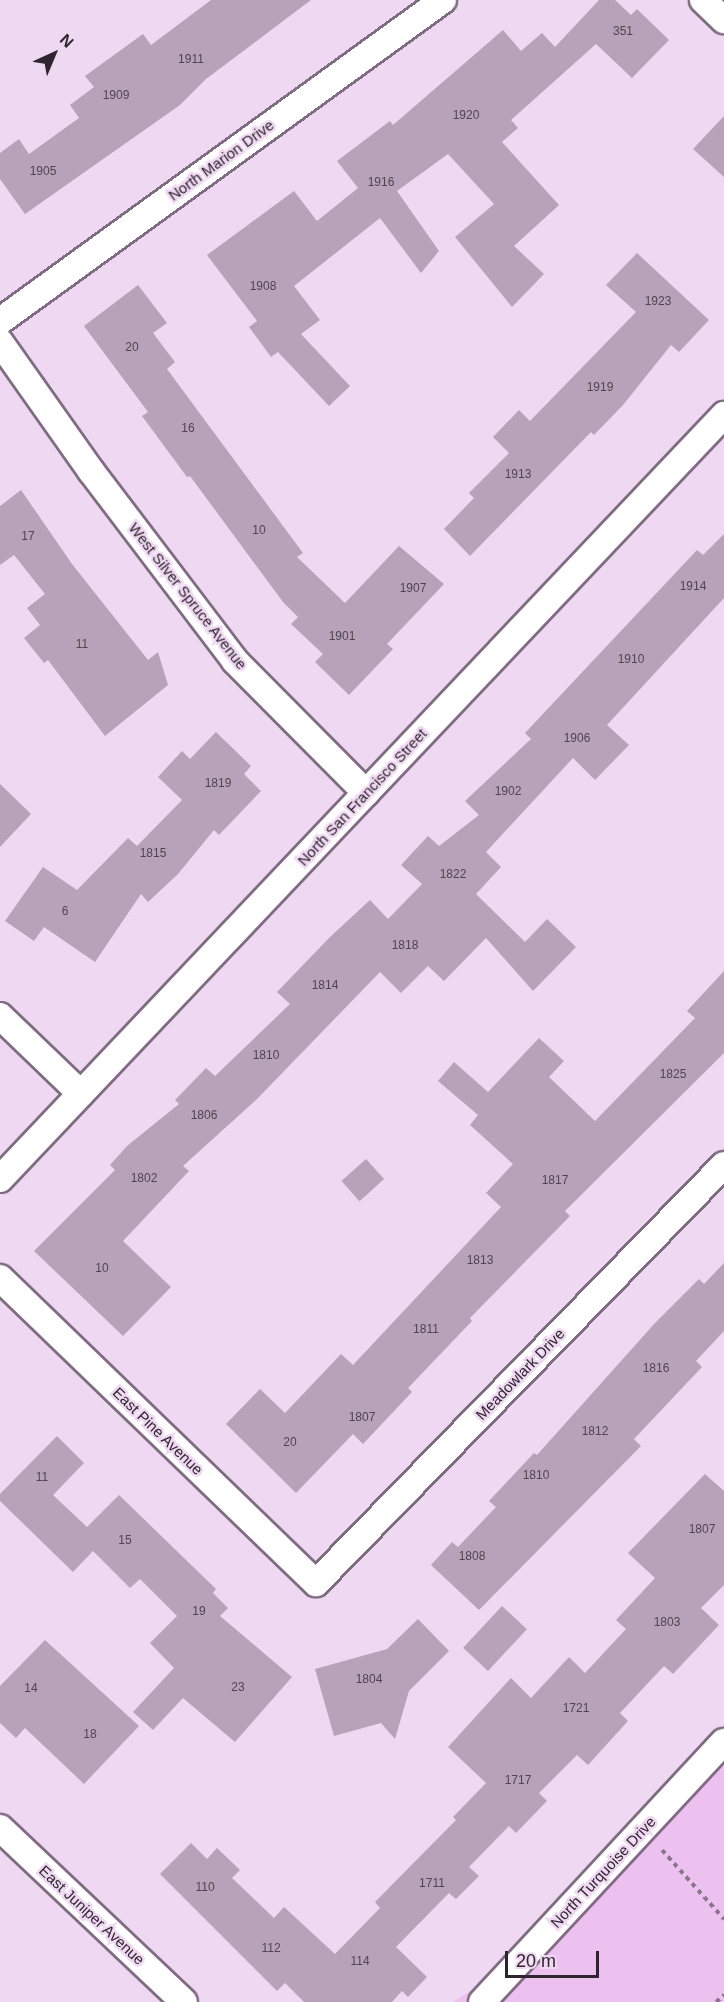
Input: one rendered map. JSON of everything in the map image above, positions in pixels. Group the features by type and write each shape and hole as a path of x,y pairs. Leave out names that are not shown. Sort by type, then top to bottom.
{"street":[{"name":"North Marion Drive","path":"0,321 443,0"},
{"path":"703,0 724,20"},
{"name":"West Silver Spruce Avenue","path":"0,342 91,471 235,661 366,793"},
{"name":"North San Francisco Street","path":"0,1179 724,415"},
{"path":"0,1016 81,1094"},
{"name":"Meadowlark Drive","path":"316,1583 724,1165"},
{"name":"East Pine Avenue","path":"0,1278 316,1583"},
{"name":"North Turquoise Drive","path":"483,2002 724,1742"},
{"name":"East Juniper Avenue","path":"0,1828 184,2002"}],"path":[{"path":"643,1829 724,1919"},
{"path":"716,2002 724,1995"}],"shaded area":[{"path":"724,1742 724,2002 453,2002 526,1956"}],"building":[{"path":"211,0 311,0 206,79 180,105 25,214 0,179 0,153 19,139 29,154 79,118 70,105 94,87 85,76 143,34 151,45"},
{"path":"599,0 615,0 631,15 637,9 669,40 632,78 596,44 511,120 518,128 502,142 559,205 514,246 544,274 512,307 455,237 494,204 448,154 397,191 439,251 421,273 380,218 294,286 320,320 301,334 350,386 329,406 278,352 271,357 249,327 257,321 207,255 294,191 317,221 358,188 337,161 390,121 393,125 503,30 521,51 542,33 555,47"},
{"path":"724,116 724,177 693,149"},
{"path":"637,253 709,320 679,352 671,345 623,405 594,435 591,432 470,556 444,529 474,498 469,493 509,453 493,437 519,410 530,421 636,312 606,285"},
{"path":"138,285 167,323 153,333 175,362 167,369 303,553 297,557 345,603 399,546 444,584 387,644 393,649 349,695 315,662 323,654 291,624 298,617 283,602 190,476 187,477 142,416 148,412 84,326"},
{"path":"21,490 72,564 148,660 158,652 168,685 105,736 48,660 44,663 24,638 40,625 27,608 45,594 14,555 0,565 0,506"},
{"path":"724,534 724,598 607,725 629,745 595,780 573,758 486,852 501,867 476,894 525,942 547,919 576,947 533,991 486,938 444,981 428,966 401,993 380,972 257,1099 183,1166 189,1171 123,1241 171,1287 123,1336 34,1251 115,1170 110,1165 127,1146 179,1104 175,1100 206,1068 215,1076 290,1004 277,992 329,938 370,900 388,919 422,884 401,865 428,836 439,846 479,815 465,801 531,739 525,733 697,550 703,555"},
{"path":"216,732 251,766 244,774 261,791 219,835 214,830 178,874 148,902 141,894 95,962 44,927 34,941 5,921 43,867 77,890 128,838 137,846 182,800 158,777 182,751 190,759"},
{"path":"0,784 31,814 0,847"},
{"path":"724,971 724,1053 565,1211 570,1216 470,1318 472,1321 408,1388 412,1392 363,1444 353,1434 296,1493 226,1424 260,1389 285,1413 341,1354 353,1365 501,1207 486,1193 513,1164 470,1125 478,1115 438,1081 454,1062 488,1092 539,1038 564,1061 549,1077 595,1121 695,1018 687,1011"},
{"path":"366,1159 384,1179 360,1201 341,1181"},
{"path":"724,1263 724,1331 696,1361 702,1367 634,1439 641,1446 479,1610 431,1565 452,1542 458,1547 496,1507 489,1501 534,1453 537,1455 655,1323 699,1279 704,1284"},
{"path":"57,1436 84,1463 53,1495 87,1527 119,1495 216,1589 213,1593 228,1608 220,1616 292,1677 235,1742 183,1698 153,1730 133,1712 174,1668 150,1643 177,1616 140,1579 130,1588 93,1551 73,1572 0,1501 0,1494"},
{"path":"705,1474 724,1491 724,1585 701,1608 719,1625 673,1674 664,1666 620,1713 628,1721 588,1765 577,1755 539,1793 547,1801 516,1833 509,1826 469,1867 479,1876 456,1899 449,1893 396,1947 427,1977 408,1997 402,1991 392,2002 304,2002 285,1983 277,1991 160,1874 191,1843 207,1859 217,1848 240,1870 232,1878 274,1918 284,1907 335,1954 380,1908 375,1902 456,1820 453,1817 486,1783 448,1747 511,1678 531,1698 569,1657 585,1673 626,1629 616,1620 655,1578 628,1553"},
{"path":"502,1606 527,1629 488,1671 463,1648"},
{"path":"418,1619 449,1651 409,1691 395,1739 381,1723 334,1736 315,1669 387,1649"},
{"path":"45,1640 139,1726 84,1784 25,1728 16,1738 0,1723 0,1686"}]}
